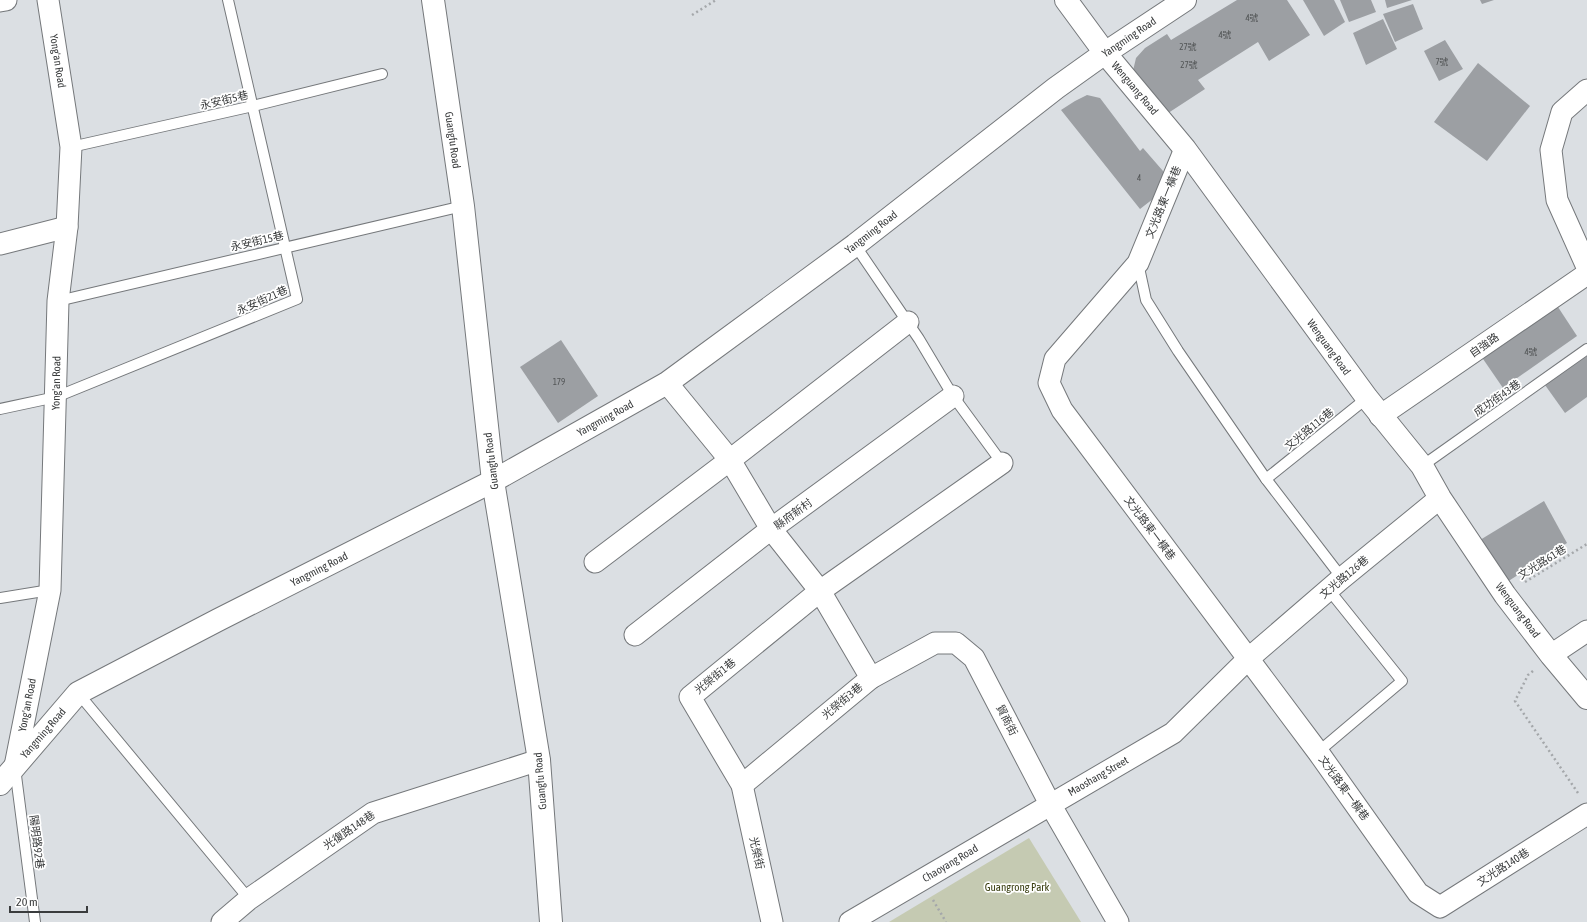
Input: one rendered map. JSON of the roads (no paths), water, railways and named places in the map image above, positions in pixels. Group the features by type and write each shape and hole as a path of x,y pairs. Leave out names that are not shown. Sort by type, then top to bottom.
{"street":[{"path":"0,1 6,0"},
{"name":"Yong'an Road","path":"15,766 50,590 58,301 67,227 71,147 48,0"},
{"name":"Guangfu Road","path":"433,0 463,206 493,481 540,760 549,921"},
{"name":"Wenguang Road","path":"1066,0 1105,53 1185,149 1380,416 1422,466 1440,498 1505,595 1551,655 1587,698"},
{"name":"Yangming Road","path":"0,784 78,692 493,481 667,383 855,245 1056,88 1105,53 1185,0"},
{"path":"1587,90 1562,112 1551,150 1558,200 1587,267"},
{"name":"文光路東一橫巷","path":"1185,149 1138,263 1055,359 1049,383 1062,410 1318,752 1418,893"},
{"path":"0,244 67,227"},
{"name":"自強路","path":"1380,416 1587,274"},
{"path":"596,562 908,322"},
{"path":"667,383 730,460 771,529 820,591 871,678"},
{"name":"縣府新村","path":"635,635 771,529 953,396"},
{"path":"820,591 1002,463"},
{"name":"文光路126巷","path":"1248,659 1335,584 1440,498"},
{"name":"光榮街1巷","path":"742,785 690,697 820,591"},
{"path":"1551,655 1587,631"},
{"name":"光榮街3巷","path":"742,785 871,678 935,643 956,643"},
{"name":"貿商街","path":"956,643 974,658 1050,804"},
{"name":"Maoshang Street","path":"1050,804 1173,733 1248,659"},
{"name":"光復路148巷","path":"222,922 248,899 373,812 540,760"},
{"name":"光榮街","path":"742,785 772,922"},
{"path":"1050,804 1118,922"},
{"name":"Chaoyang Road","path":"850,922 1050,804"},
{"name":"文光路140巷","path":"1418,893 1440,907 1587,814"}],"lane":[{"name":"永安街21巷","path":"56,397 297,300 254,106 228,0"},
{"name":"永安街5巷","path":"71,147 254,106 382,74"},
{"name":"永安街15巷","path":"58,301 463,206"},
{"path":"855,245 908,322 953,396 1002,463"},
{"path":"1138,263 1146,300 1178,351 1402,681 1318,752"},
{"name":"成功街43巷","path":"1422,466 1587,349"},
{"path":"0,409 56,397"},
{"name":"文光路116巷","path":"1266,479 1367,398"},
{"path":"0,598 50,590"},
{"path":"78,692 248,899"},
{"name":"陽明路92巷","path":"15,766 35,922"}],"park label":[{"name":"Guangrong Park","path":"1017,887"}]}
